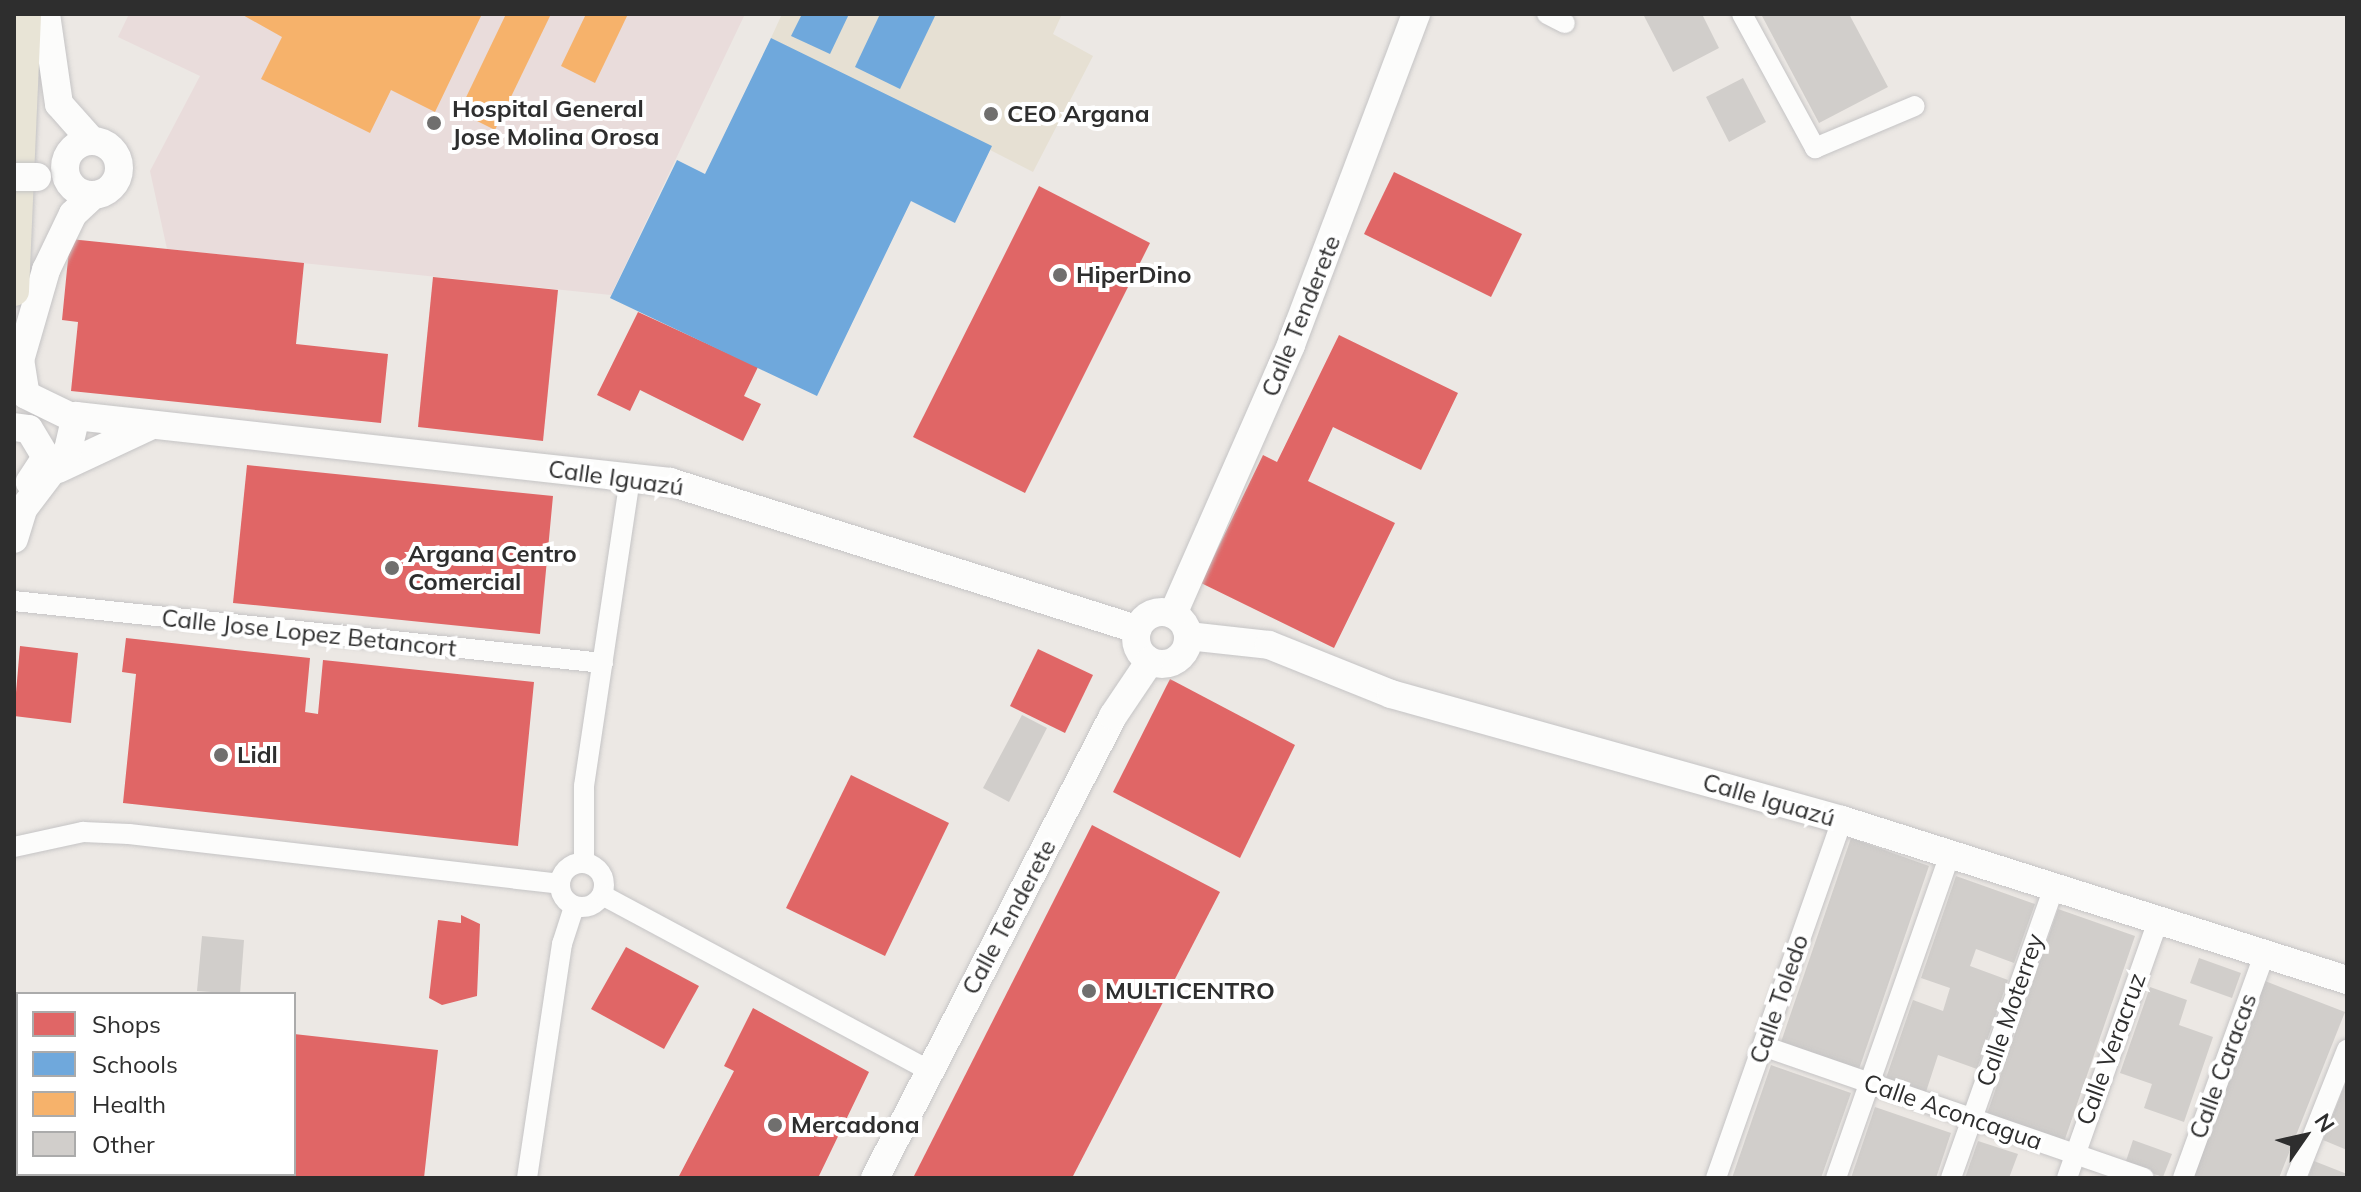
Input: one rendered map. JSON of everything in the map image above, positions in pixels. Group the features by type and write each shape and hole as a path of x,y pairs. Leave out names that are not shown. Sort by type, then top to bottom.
{"main road":[{"path":"14,120 17,14"},
{"path":"14,291 40,19"}],"street":[{"name":"Calle Tenderete","path":"1181,625 1416,14"},
{"path":"1742,14 1815,148 1915,106"},
{"path":"40,19 59,104 91,140 114,151 120,168 106,192 92,196 63,231 17,370 26,395 71,415"},
{"path":"65,175 66,158 91,140"},
{"path":"25,177 65,175 92,196"},
{"path":"14,427 71,415"},
{"path":"14,539 23,509 52,464 71,415"},
{"name":"Calle Iguazú","path":"71,415 630,477 739,500 1137,629"},
{"path":"14,506 52,464 155,425"},
{"path":"14,427 29,429 52,464"},
{"path":"584,863 584,786 630,477"},
{"name":"Calle Jose Lopez Betancort","path":"14,601 603,663"},
{"path":"1152,614 1181,625 1172,662 1150,661 1138,648 1137,629 1152,614"},
{"name":"Calle Iguazú","path":"1181,625 1269,645 1391,694 1842,820 2347,980"},
{"name":"Calle Tenderete","path":"875,1178 1113,716 1150,661"},
{"name":"Calle Toledo","path":"1716,1178 1842,820"},
{"path":"14,847 83,832 129,834 560,884"},
{"path":"1836,1178 1950,855"},
{"path":"560,884 568,868 584,863 599,871 602,895"},
{"path":"527,1178 562,944 574,906 560,884"},
{"name":"Calle Moterrey","path":"1951,1178 2054,887"},
{"path":"602,895 928,1070"},
{"path":"574,906 590,906 602,895"},
{"name":"Calle Veracruz","path":"2067,1178 2158,921"},
{"name":"Calle Caracas","path":"2183,1178 2264,955"},
{"name":"Calle Aconcagua","path":"1763,1046 2144,1178"},
{"path":"2296,1178 2347,1050"}],"shaded area":[{"name":"Hospital General Jose Molina Orosa","path":"129,14 745,14 611,295 167,249 150,171 200,76 118,37"},
{"name":"CEO Argana","path":"782,14 1062,14 1053,34 1093,56 1033,172 771,38"}],"building: Shops":[{"path":"1394,172 1522,234 1491,297 1364,234"},
{"path":"1039,186 1150,243 1025,493 913,437"},
{"path":"70,239 304,263 296,344 388,354 381,423 71,391 78,322 62,320"},
{"path":"433,277 558,290 543,441 418,427"},
{"path":"638,312 758,367 744,396 761,404 743,441 640,390 630,411 597,395"},
{"path":"1339,335 1458,393 1421,470 1333,427 1308,481 1395,523 1334,648 1201,583 1263,455 1277,462"},
{"name":"Argana Centro Comercial","path":"247,465 553,496 540,634 233,603"},
{"path":"126,638 310,658 305,712 318,714 323,660 534,682 518,846 123,803 136,674 122,672"},
{"path":"20,646 78,653 71,723 14,716"},
{"path":"1038,649 1093,675 1065,733 1010,706"},
{"path":"1170,679 1295,745 1240,858 1113,792"},
{"path":"851,775 949,823 885,956 786,908"},
{"name":"MULTICENTRO","path":"1092,825 1220,892 1072,1178 913,1178"},
{"path":"461,915 480,924 477,996 442,1005 429,998 438,920 461,923"},
{"path":"626,947 699,986 664,1049 591,1009"},
{"name":"Mercadona","path":"753,1008 869,1072 818,1178 678,1178 734,1071 724,1066"},
{"path":"296,1034 438,1050 424,1178 257,1176 296,1176"}],"building: Schools":[{"path":"802,14 849,14 830,54 791,36"},
{"path":"880,14 936,14 900,89 855,67"},
{"path":"771,38 992,146 955,223 911,201 817,396 610,298 677,160 705,174"}],"building: Health":[{"path":"241,14 482,14 435,112 391,90 370,133 261,79 282,37"},
{"path":"506,14 551,14 495,130 459,112"},
{"path":"586,14 628,14 595,83 561,66"}],"building: Other":[{"path":"1643,14 1702,14 1719,48 1673,72"},
{"path":"1761,14 1849,14 1888,87 1819,123"},
{"path":"1743,78 1766,122 1729,142 1706,97"},
{"path":"1022,715 1047,728 1009,802 983,788"},
{"path":"1851,838 1929,866 1858,1072 1780,1045"},
{"path":"1956,876 2035,904 2014,963 1976,949 1970,966 2008,980 1977,1069 1938,1055 1925,1095 1885,1081 1913,1000 1943,1011 1950,988 1921,978"},
{"path":"2058,909 2135,936 2064,1142 1987,1114"},
{"path":"202,936 244,940 240,992 197,991"},
{"path":"2199,958 2241,973 2232,998 2190,983"},
{"path":"2265,981 2345,1012 2279,1178 2193,1178"},
{"path":"2150,987 2187,1000 2179,1025 2213,1037 2184,1122 2144,1108 2152,1084 2120,1073"},
{"path":"1771,1065 1851,1093 1821,1178 1732,1178"},
{"path":"2347,1079 2347,1150 2323,1140"},
{"path":"1875,1107 1951,1133 1936,1178 1851,1178"},
{"path":"2133,1140 2172,1154 2163,1177 2125,1164"},
{"path":"1978,1141 2018,1154 2009,1178 1965,1178"},
{"path":"2314,1161 2347,1174 2347,1178 2308,1178"}],"place":[{"name":"CEO Argana","path":"991,114"},
{"name":"Hospital General Jose Molina Orosa","path":"434,123"},
{"name":"HiperDino","path":"1060,275"},
{"name":"Argana Centro Comercial","path":"392,568"},
{"name":"Lidl","path":"221,755"},
{"name":"MULTICENTRO","path":"1089,991"},
{"name":"Mercadona","path":"775,1125"}]}
